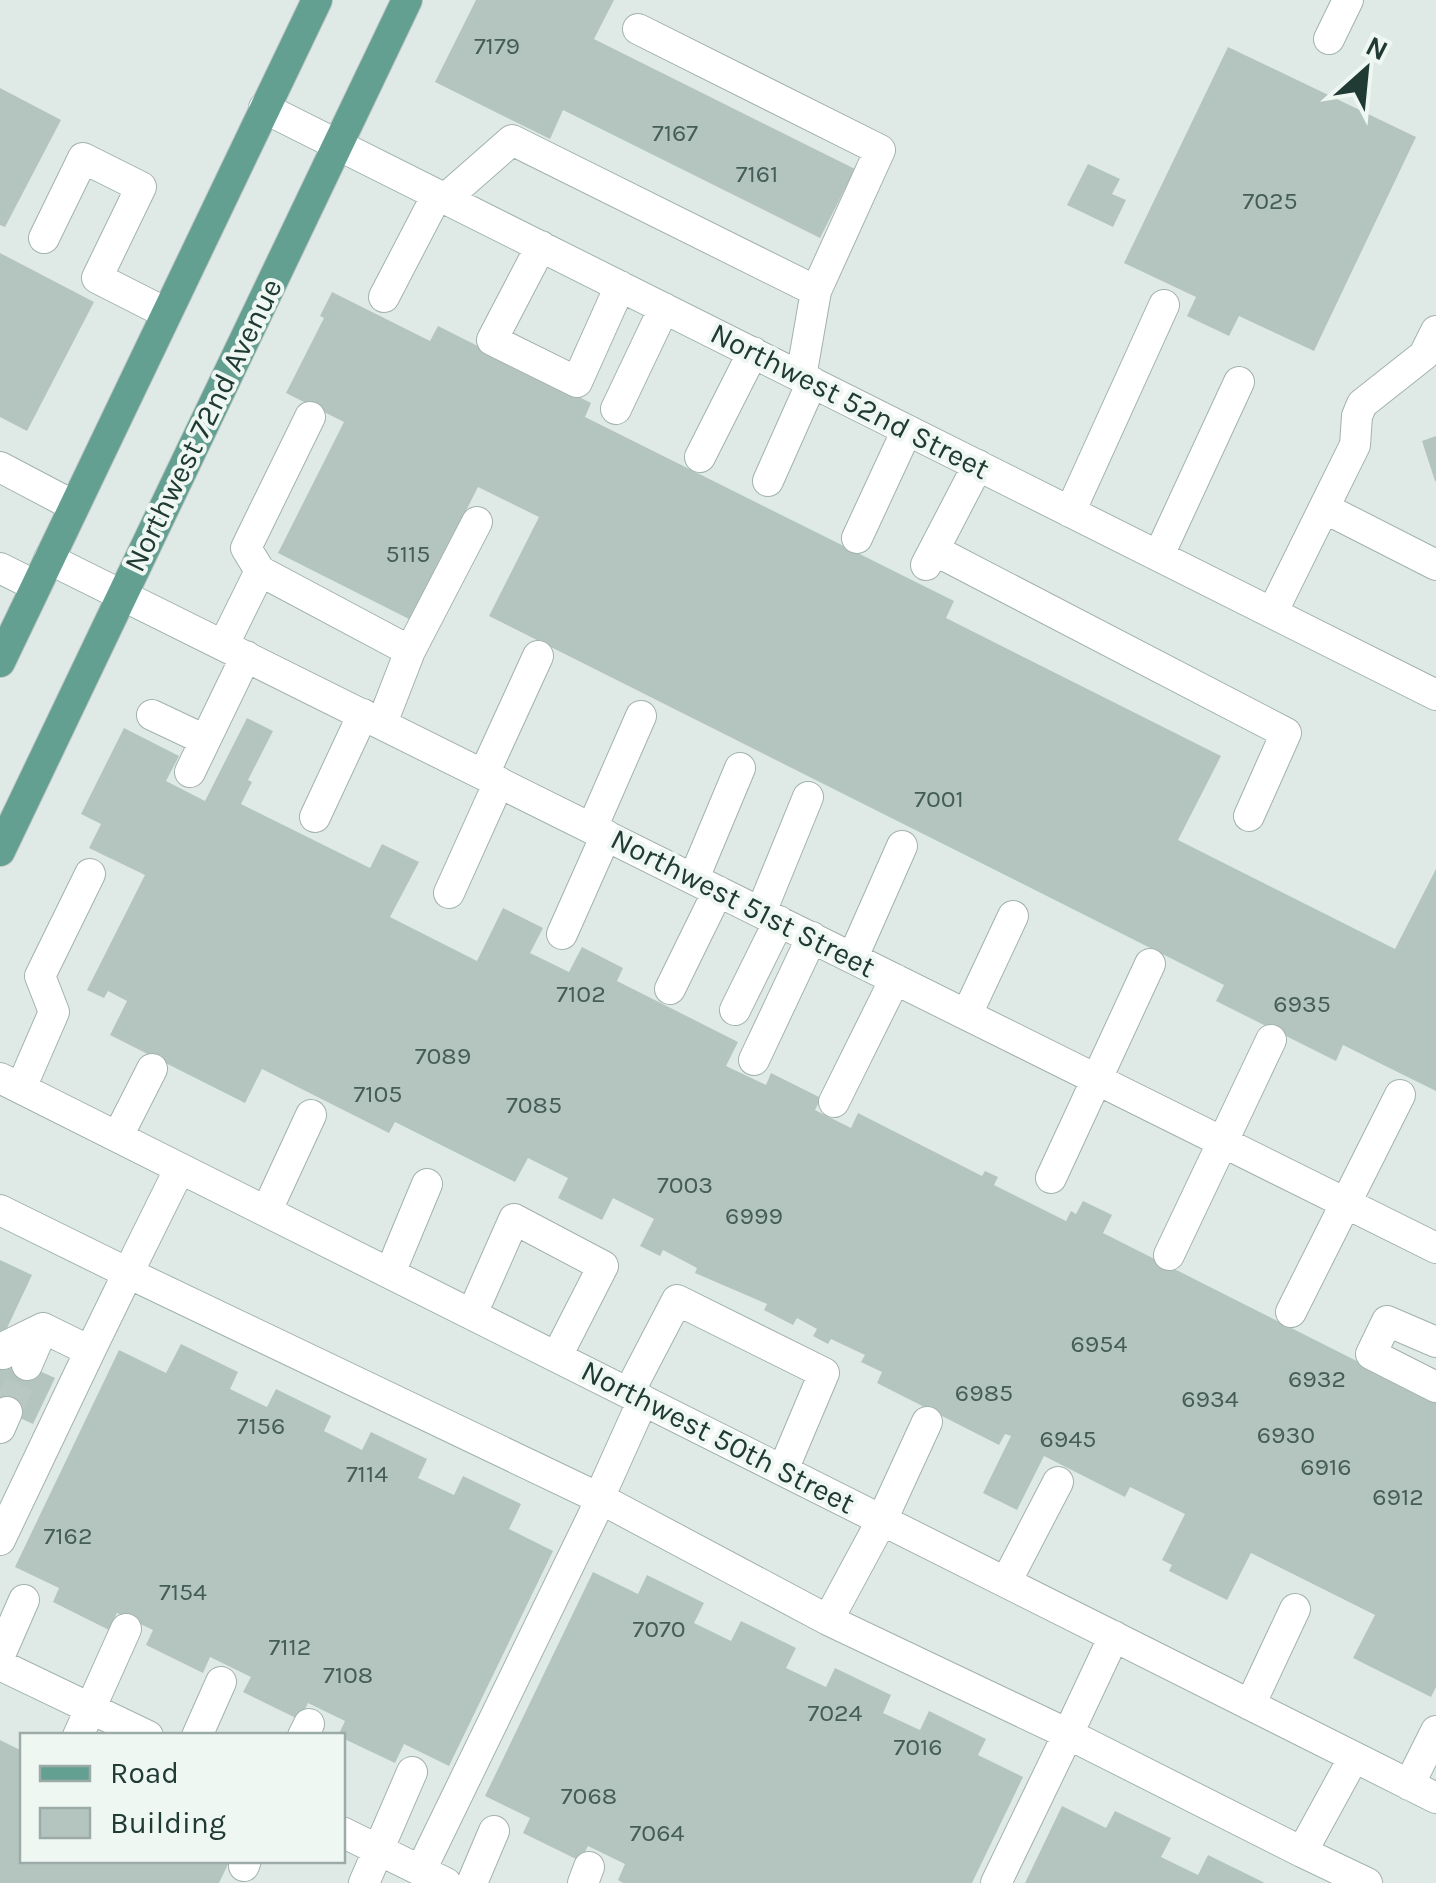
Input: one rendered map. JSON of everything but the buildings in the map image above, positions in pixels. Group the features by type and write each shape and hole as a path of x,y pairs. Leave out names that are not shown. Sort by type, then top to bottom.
{"main road":[{"path":"0,662 317,0"},
{"name":"Northwest 72nd Avenue","path":"0,851 406,0"}],"street":[{"path":"1329,39 1348,0"},
{"path":"638,29 880,150 816,291 806,379 768,482"},
{"name":"Northwest 52nd Street","path":"264,108 1436,695"},
{"path":"384,298 442,196 512,140 816,291"},
{"path":"44,238 83,158 142,187 97,278 166,313"},
{"path":"540,246 492,340 577,382 620,286"},
{"path":"1070,512 1164,305"},
{"path":"616,409 664,308"},
{"path":"1272,613 1354,445 1356,416 1362,404 1424,355 1436,331"},
{"path":"700,457 752,352"},
{"path":"1159,556 1239,382"},
{"path":"310,418 246,548 260,571 410,651"},
{"path":"857,538 907,430"},
{"path":"978,465 930,558 1286,733 1250,816"},
{"path":"0,468 74,506"},
{"path":"1324,508 1436,565"},
{"path":"315,816 410,651 477,522"},
{"name":"Northwest 51st Street","path":"0,568 42,572 122,594 1436,1248"},
{"path":"190,772 206,740 260,571"},
{"path":"449,893 538,656"},
{"path":"152,715 206,740"},
{"path":"562,934 641,716"},
{"path":"670,990 740,768"},
{"path":"735,1010 808,797"},
{"path":"853,958 902,846"},
{"path":"11,1083 54,1012 40,976 90,874"},
{"path":"967,1014 1013,916"},
{"path":"754,1060 812,937"},
{"path":"1050,1178 1150,964"},
{"path":"834,1102 895,979"},
{"path":"1169,1255 1271,1040"},
{"path":"118,1136 152,1069"},
{"name":"Northwest 50th Street","path":"11,1083 1422,1791"},
{"path":"1292,1312 1400,1094"},
{"path":"267,1210 311,1116"},
{"path":"0,1540 180,1168"},
{"path":"390,1272 427,1184"},
{"path":"0,1210 600,1499 828,1620 1367,1883"},
{"path":"472,1314 514,1219 603,1266 558,1356"},
{"path":"345,1833 434,1877 600,1499 636,1396 677,1300 824,1373 783,1470"},
{"path":"1435,1341 1387,1321 1371,1354 1436,1387"},
{"path":"15,1359 43,1328 90,1351"},
{"path":"828,1620 882,1520 927,1422"},
{"path":"1006,1582 1058,1482"},
{"path":"0,1655 24,1600"},
{"path":"1250,1704 1295,1608"},
{"path":"84,1722 126,1629"},
{"path":"996,1883 1114,1636"},
{"path":"0,1665 84,1722 134,1733"},
{"path":"198,1733 221,1682"},
{"path":"1422,1791 1436,1731"},
{"path":"1302,1852 1354,1756"},
{"path":"364,1883 412,1772"},
{"path":"472,1883 494,1832"}],"tunnel":[{"path":"7,1412 27,1365"}]}
